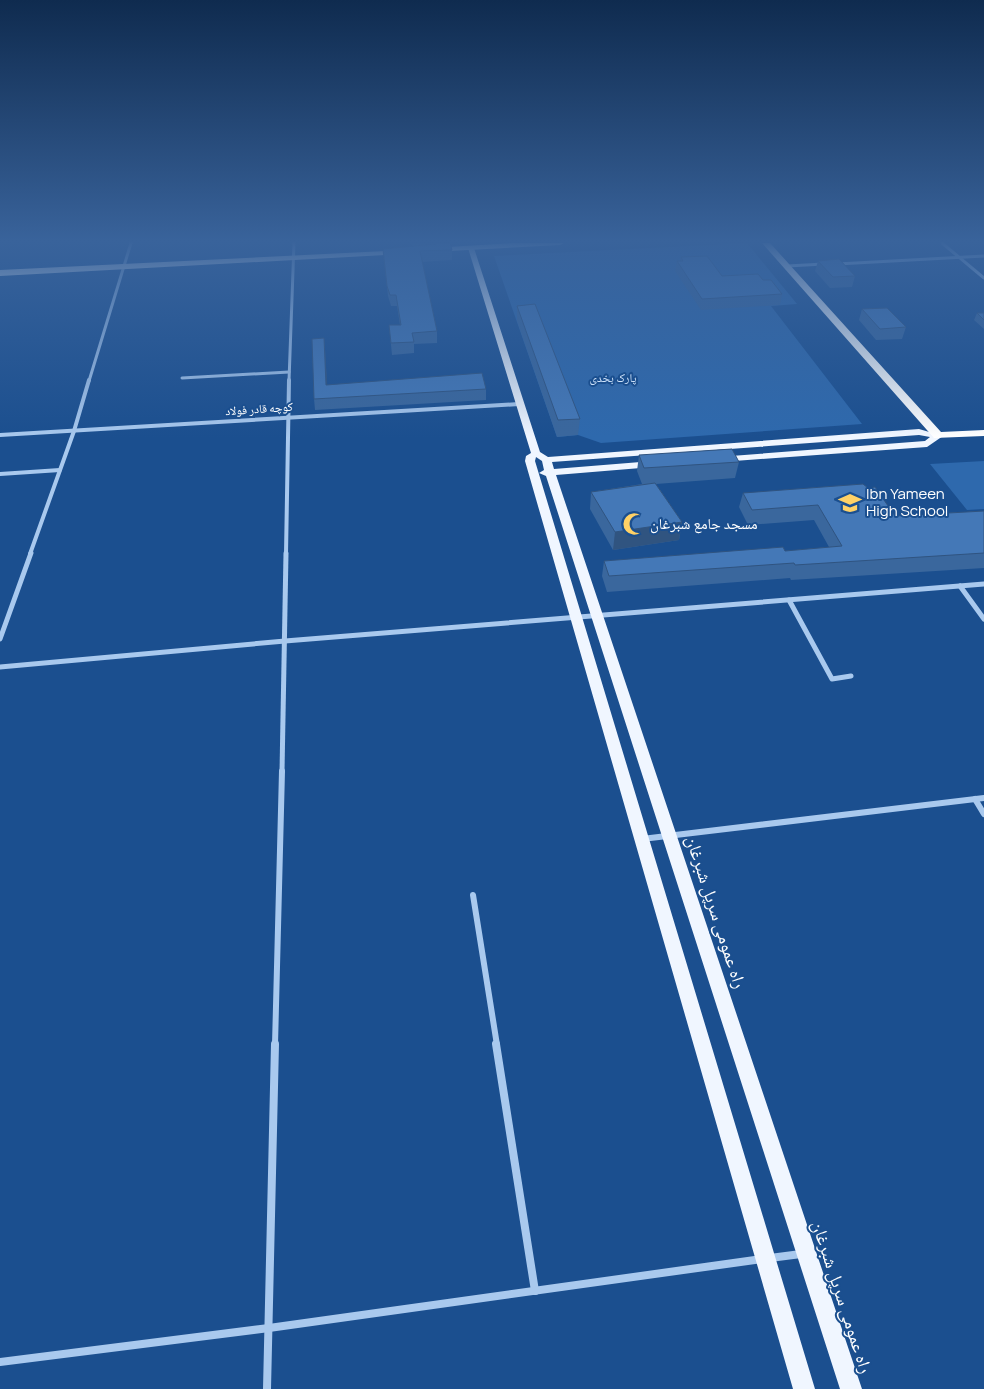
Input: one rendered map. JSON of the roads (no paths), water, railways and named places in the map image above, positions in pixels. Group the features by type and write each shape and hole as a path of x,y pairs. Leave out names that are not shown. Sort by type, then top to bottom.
{"highway":[{"path":"824,308 938,436 984,433"}],"main road":[{"name":"راه عمومی سرپل شبرغان","path":"489,308 519,404 544,462 599,616 851,1389"},
{"path":"544,462 918,432 938,436"},
{"path":"709,460 928,444 938,436"},
{"name":"راه عمومی سرپل شبرغان","path":"544,462 531,456 530,461 533,474 575,618 804,1389"},
{"path":"544,462 659,464"}],"street":[{"path":"0,639 74,431 110,308"},
{"path":"267,1389 292,308"},
{"path":"182,378 289,372"},
{"name":"کوچه قادر فولاد","path":"0,435 519,404"},
{"path":"0,474 60,470"},
{"path":"0,667 285,641 984,584"},
{"path":"960,586 984,619"},
{"path":"789,600 832,679 851,676"},
{"path":"641,839 984,798"},
{"path":"975,799 984,814"},
{"path":"474,895 534,1291"},
{"path":"0,1362 268,1328 807,1253"}],"place":[{"name":"Ibn Yameen High School","path":"850,503"},
{"name":"مسجد جامع شبرغان","path":"634,524"}],"park label":[{"name":"پارک بخدی","path":"613,378"}]}
